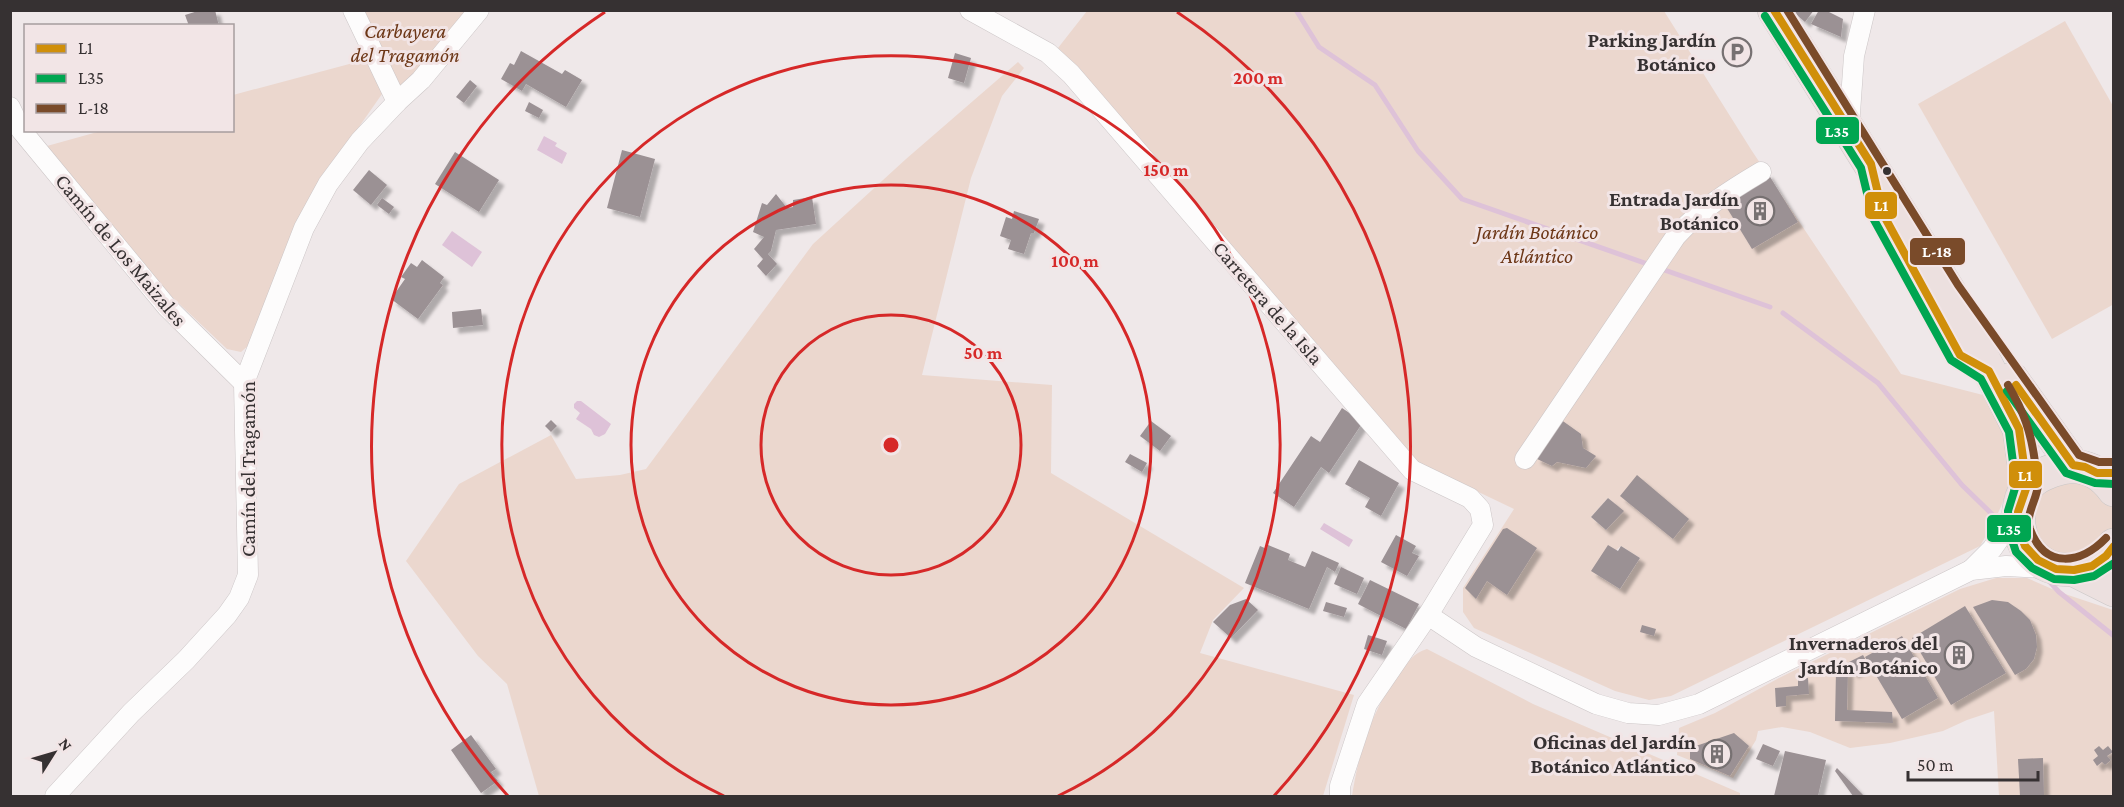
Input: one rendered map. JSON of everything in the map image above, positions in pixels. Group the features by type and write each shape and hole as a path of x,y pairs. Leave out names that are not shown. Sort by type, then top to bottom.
{"highway":[{"path":"1774,10 1948,291 2073,465"},
{"path":"1948,291 2019,429 2023,499 2019,530 2025,546 2038,560 2114,590"},
{"path":"2023,499 2050,470 2073,465 2085,467 2097,473 2108,481 2114,490"},
{"path":"2065,569 2092,566 2106,556 2114,546"}],"street":[{"path":"353,10 397,102"},
{"name":"Camín del Tragamón","path":"55,796 131,712 186,660 227,615 239,598 248,575 244,383 304,228 328,184 360,141 421,80 480,10"},
{"name":"Carretera de la Isla","path":"970,10 1048,52 1071,74 1412,470 1470,498 1480,509 1484,525 1428,615 1367,704 1340,786 1340,796"},
{"path":"1849,130 1854,56 1865,10"},
{"name":"Camín de Los Maizales","path":"10,107 21,130 167,307 244,383"},
{"path":"1525,459 1660,258 1694,216 1761,172"},
{"path":"1428,615 1476,647 1596,704 1629,713 1659,715 1699,704 1971,570 1992,549 2023,499"},
{"path":"1971,570 2006,566 2065,569"}],"green space":[{"name":"Carbayera del Tragamón","path":"353,11 479,11 397,102"},
{"name":"Jardín Botánico Atlántico","path":"1087,11 1664,11 1752,151 1901,374 1983,395 1996,417 2009,454 2010,471 2002,505 1980,546 1671,696 1649,700 1615,691 1474,628 1463,612 1463,588 1514,509 1418,463 1058,48","holes":["1608,498 1623,511 1606,530 1591,517","1621,546 1640,558 1620,589 1592,571"]},
{"path":"2065,21 2113,106 2114,304 2052,339 1918,104"},
{"path":"368,59 382,88 382,94 354,134 249,345 241,352 227,349 169,294 47,146 97,132 234,132 234,95"},
{"path":"1018,62 1024,68 1002,96 971,178 922,375 1052,385 1051,473 1244,588 1213,620 1200,653 1354,695 1323,796 539,796 507,684 478,656 406,561 459,484 551,435 576,479 620,475 646,469 813,244 906,159"},
{"path":"2050,470 2113,490 2113,545 2038,560 2023,496"},
{"path":"1996,578 2027,578 2059,592 2113,610 2113,796 1999,796 1994,711 1943,731 1890,743 1850,748 1810,732 1782,727 1758,731 1756,740 1733,778 1677,755 1679,728 1715,713 1779,678 1960,589"},
{"path":"1427,649 1533,704 1740,793 1740,796 1352,796 1363,747 1374,716 1390,687 1408,662 1414,655"}],"shaded area":[{"path":"544,136 557,143 555,146 567,153 562,164 537,150"},
{"path":"452,231 482,252 472,267 442,245"},
{"path":"577,401 581,401 611,424 605,434 599,437 594,435 591,429 576,419 580,413 574,408"},
{"path":"1324,523 1353,540 1349,547 1320,529"}],"building":[{"path":"201,10 215,10 218,24 188,24 185,15"},
{"path":"1791,10 1814,10 1805,22"},
{"path":"1819,10 1825,10 1843,19 1841,37 1811,24"},
{"path":"521,51 562,74 565,70 582,80 566,107 526,84 522,91 501,79 510,63 514,65"},
{"path":"955,53 971,58 964,83 948,78"},
{"path":"470,80 477,86 464,103 456,97"},
{"path":"529,102 543,110 539,118 525,111"},
{"path":"622,150 655,159 640,217 607,208"},
{"path":"455,152 499,180 479,212 435,184"},
{"path":"369,170 387,185 371,205 353,190"},
{"name":"Entrada Jardín Botánico","path":"1767,172 1798,222 1752,249 1722,200"},
{"path":"776,194 787,208 793,207 793,200 812,197 816,224 776,230 771,251 768,254 777,264 766,276 757,266 763,259 754,249 764,237 753,232 762,203 767,205"},
{"path":"382,198 394,207 389,214 377,205"},
{"path":"1014,211 1039,219 1034,233 1031,233 1024,254 1008,249 1011,240 1000,236 1006,217 1012,219"},
{"path":"422,260 444,277 440,283 443,285 418,319 391,299 405,279 401,277 411,263 417,267"},
{"path":"481,309 483,325 453,328 452,312"},
{"path":"1342,408 1363,422 1329,473 1321,467 1294,507 1273,493 1311,436 1320,442"},
{"path":"1560,419 1581,434 1583,448 1596,456 1586,468 1557,462 1552,466 1535,458"},
{"path":"551,420 557,426 551,432 545,426"},
{"path":"1151,421 1171,436 1160,451 1140,436"},
{"path":"1130,454 1147,463 1142,472 1125,462"},
{"path":"1359,460 1399,483 1381,516 1365,507 1370,498 1345,484"},
{"path":"1637,475 1689,519 1673,539 1620,496"},
{"path":"1608,498 1624,511 1606,530 1591,517"},
{"path":"1507,528 1537,548 1507,595 1487,581 1476,599 1465,588 1503,529"},
{"path":"1396,535 1416,546 1412,553 1419,556 1407,576 1381,562"},
{"path":"1268,545 1290,554 1288,560 1305,567 1312,551 1339,563 1335,572 1327,567 1309,609 1245,583 1260,546 1267,549"},
{"path":"1608,545 1618,551 1621,546 1640,558 1620,589 1591,571"},
{"path":"1341,567 1364,578 1357,594 1334,584"},
{"path":"1370,580 1419,604 1406,629 1358,604"},
{"path":"1246,599 1258,610 1231,638 1213,622 1230,605"},
{"path":"1992,600 2008,602 2021,611 2030,620 2036,635 2037,647 2034,659 2026,669 2015,675 1973,607"},
{"path":"1326,602 1347,608 1344,617 1323,611"},
{"name":"Invernaderos del Jardín Botánico","path":"1965,606 2006,673 1951,705 1912,638"},
{"path":"1642,625 1656,629 1654,636 1640,632"},
{"path":"1368,635 1387,641 1382,655 1364,649"},
{"name":"Invernaderos del Jardín Botánico","path":"1902,636 1938,698 1902,719 1865,657"},
{"path":"1863,655 1868,664 1853,673 1847,663"},
{"path":"1836,670 1848,670 1847,710 1892,712 1893,723 1835,721"},
{"path":"1808,678 1809,694 1786,696 1786,706 1776,707 1775,688 1798,686 1798,679"},
{"name":"Oficinas del Jardín Botánico Atlántico","path":"1734,733 1749,746 1730,776 1690,759 1690,748"},
{"path":"471,735 496,769 491,772 498,781 481,793 451,750"},
{"path":"1763,744 1780,751 1773,766 1756,759"},
{"path":"2099,746 2103,750 2108,746 2113,752 2107,756 2111,760 2105,765 2102,762 2097,766 2093,760 2098,756 2094,750"},
{"path":"1785,751 1826,760 1818,796 1774,796"},
{"path":"2043,758 2044,796 2020,796 2018,759"},
{"path":"1837,768 1864,796 1853,796 1835,771"}],"waterway":[{"path":"1296,10 1319,47 1375,85 1418,151 1462,199 1770,307"},
{"path":"1783,313 1878,383 1962,485 1997,519"},
{"path":"2049,581 2059,592 2114,636"}],"transit line":[{"name":"L1","path":"1774,10 1871,164 1883,214 1960,355 1989,371 2019,429 2027,486 2018,512 2019,530 2025,546 2038,560 2056,569 2074,570 2092,566 2106,556 2114,546"},
{"name":"L-18","path":"1787,10 1958,285 2079,455 2099,462 2114,462"},
{"name":"L35","path":"1765,16 1861,168 1873,218 1951,360 1981,379 2009,432 2016,485 2008,511 2009,531 2016,552 2032,568 2054,579 2074,580 2094,576 2114,563"},
{"name":"L-18","path":"2008,385 2026,422 2033,451 2038,485 2029,523 2037,542 2054,557 2064,559 2086,553 2106,538"},
{"name":"L1","path":"2016,385 2073,465 2085,467 2097,473 2114,473"},
{"name":"L35","path":"2007,391 2066,473 2095,483 2114,484"}],"place":[{"name":"Parking Jardín Botánico","path":"1737,52"},
{"name":"Entrada Jardín Botánico","path":"1760,211"},
{"name":"Invernaderos del Jardín Botánico","path":"1959,655"},
{"name":"Oficinas del Jardín Botánico Atlántico","path":"1717,754"}]}
